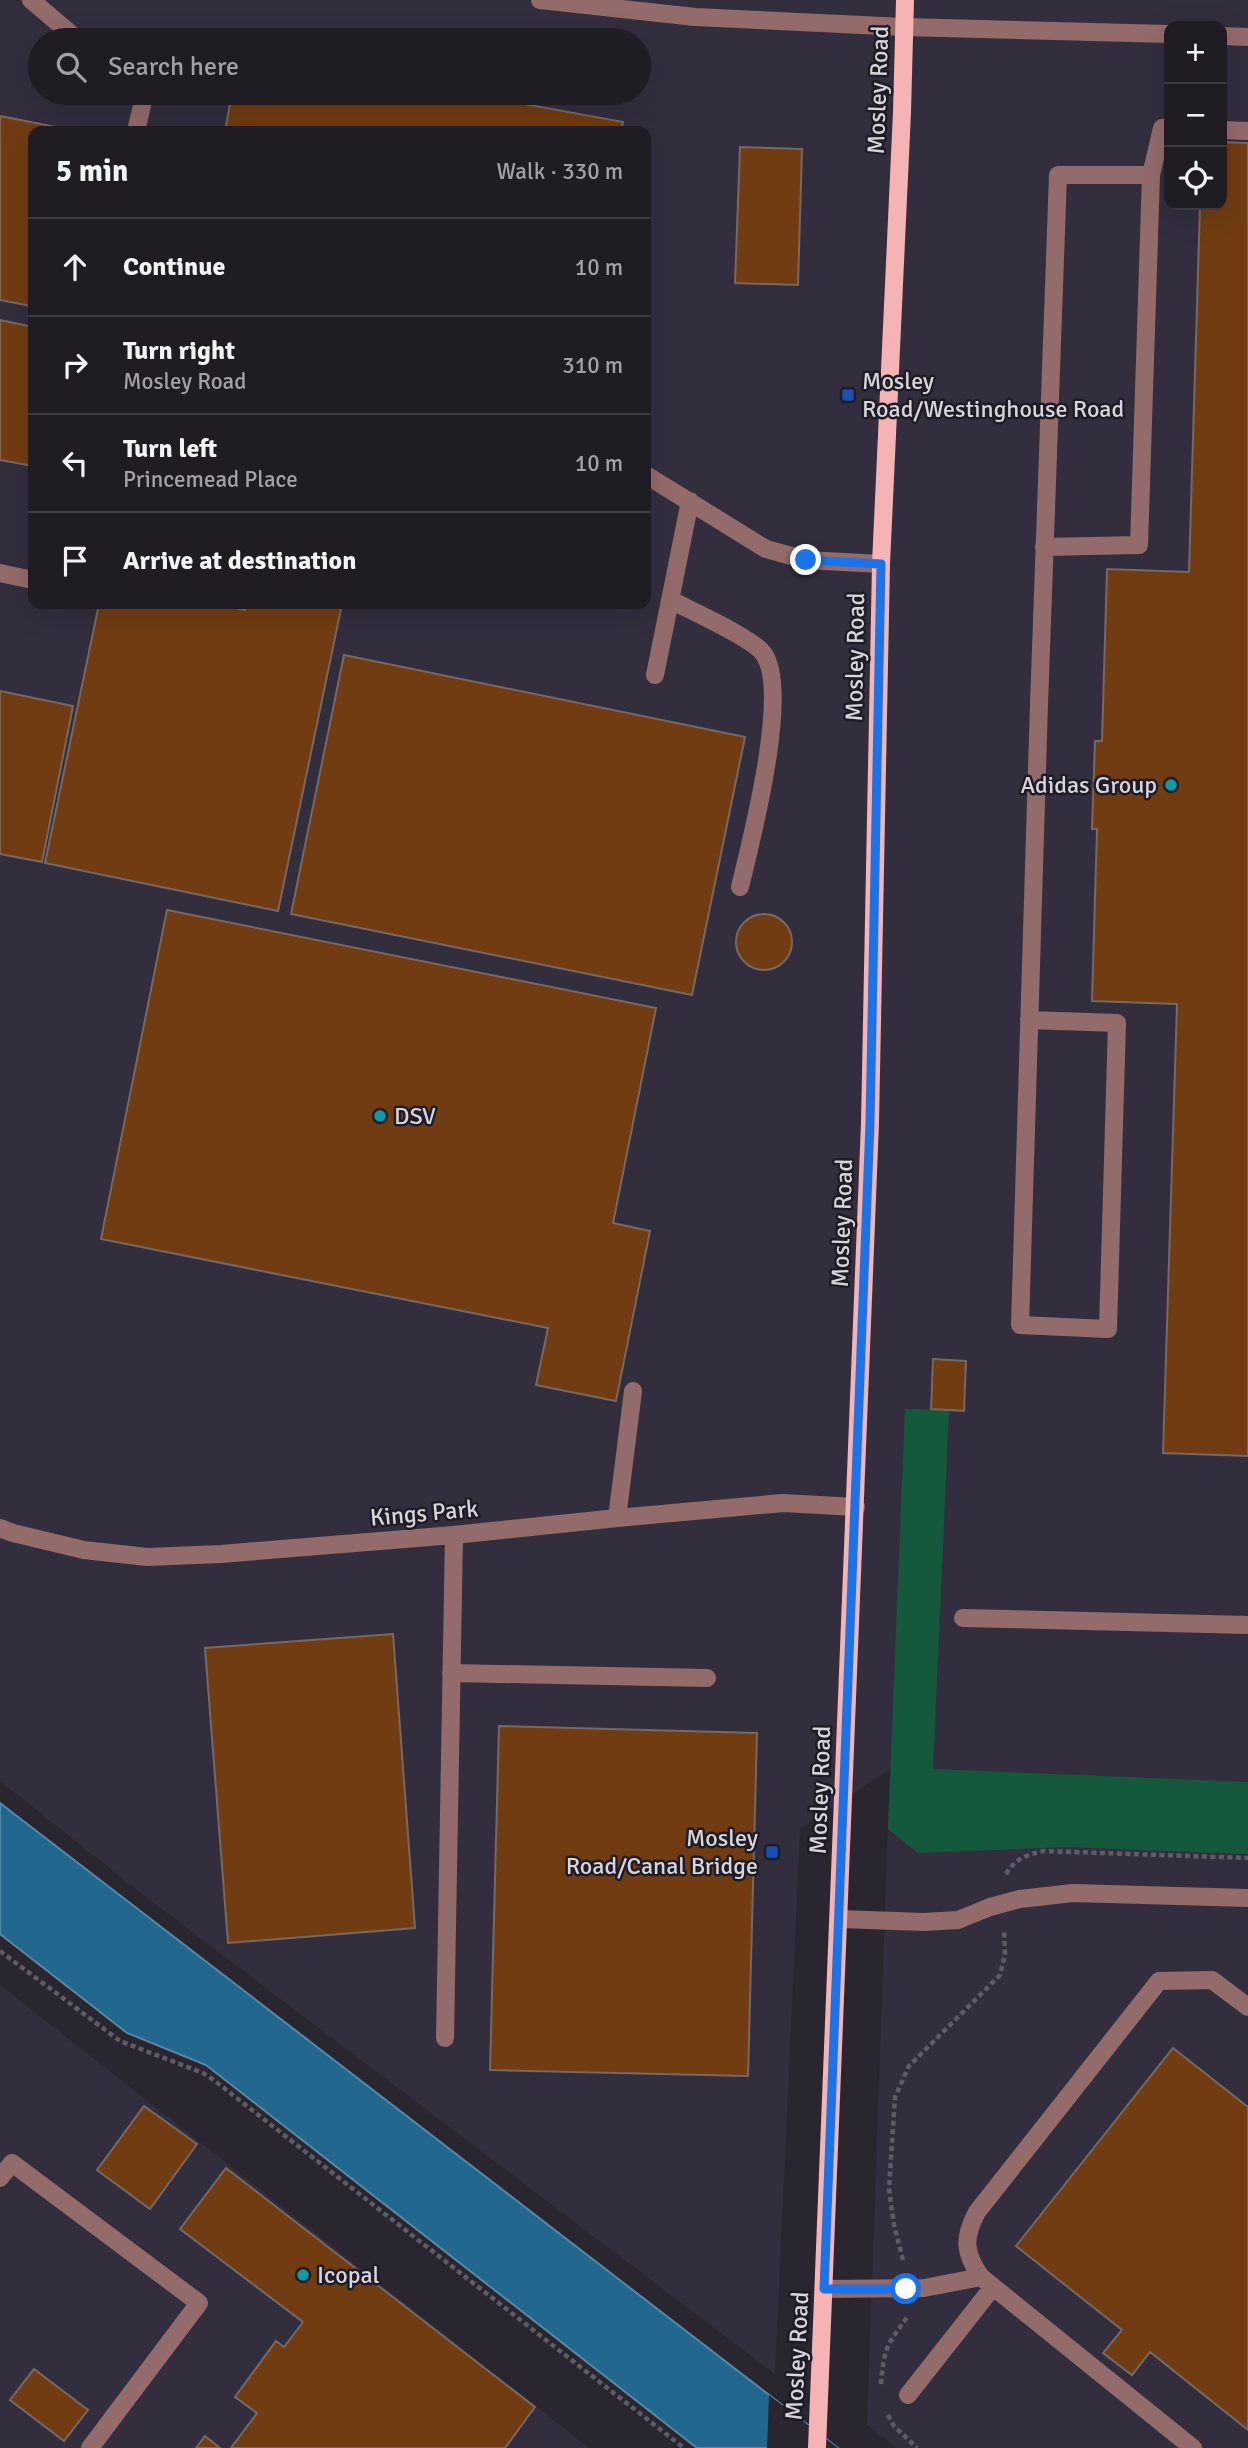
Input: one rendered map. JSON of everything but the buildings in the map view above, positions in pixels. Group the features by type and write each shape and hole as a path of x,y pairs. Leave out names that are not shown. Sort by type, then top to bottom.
{"main road":[{"name":"Mosley Road","path":"817,2448 870,1123 881,564 905,0"}],"street":[{"path":"31,0 64,28"},
{"path":"540,0 695,18 1164,34"},
{"path":"1227,36 1248,37"},
{"path":"137,126 143,105"},
{"path":"1044,547 1139,545 1151,175 1164,128"},
{"path":"1227,130 1248,131"},
{"path":"1029,1020 1117,1023 1108,1329 1020,1325 1029,1020 1044,547 1058,175 1151,175"},
{"path":"651,478 766,549 806,560 881,564"},
{"path":"655,675 690,500"},
{"path":"0,573 28,579"},
{"path":"671,600 751,642 763,652 772,670 774,688 766,776 740,887"},
{"path":"617,1518 633,1391"},
{"name":"Kings Park","path":"0,1528 84,1550 148,1557 221,1554 454,1535 783,1503 856,1507"},
{"path":"445,2038 454,1535"},
{"path":"963,1618 1248,1625"},
{"path":"451,1673 706,1678"},
{"path":"839,1919 924,1922 958,1920 1000,1905 1044,1895 1073,1893 1248,1898"},
{"path":"1193,2448 987,2282 971,2262 967,2245 968,2227 976,2213 1159,1981 1212,1980 1248,2007"},
{"path":"0,2178 12,2163 199,2303 90,2448"},
{"path":"824,2289 925,2288 987,2282"},
{"path":"908,2395 987,2282"}],"path":[{"path":"907,2270 894,2225 889,2189 895,2097 909,2066 1000,1975 1006,1944 1000,1905 1006,1872 1015,1861 1043,1851 1248,1858"},
{"path":"0,1951 120,2041 203,2073 215,2081 684,2448"},
{"path":"881,2394 883,2356 888,2342 908,2315 909,2304"},
{"path":"882,2405 894,2426 917,2448"}],"shaded area":[{"path":"0,0 1248,0 1248,2448 897,2448 867,2425 890,1769 800,1829 775,2374 142,1894 0,1781"},
{"path":"0,1985 566,2430 588,2448 0,2448"}],"green space":[{"path":"905,1409 949,1410 933,1769 1248,1782 1248,1854 1065,1847 918,1853 888,1829"}],"water":[{"path":"0,1803 838,2448 697,2448 206,2065 127,2033 0,1934"}],"pier":[{"path":"769,2395 838,2448 767,2448"}],"place":[{"name":"Mosley Road/Westinghouse Road","path":"848,395"},
{"name":"Adidas Group","path":"1171,785"},
{"name":"DSV","path":"380,1116"},
{"name":"Mosley Road/Canal Bridge","path":"772,1852"},
{"name":"Icopal","path":"303,2275"}],"route":[{"path":"806,560 881,564 870,1123 824,2289 906,2289"}]}
